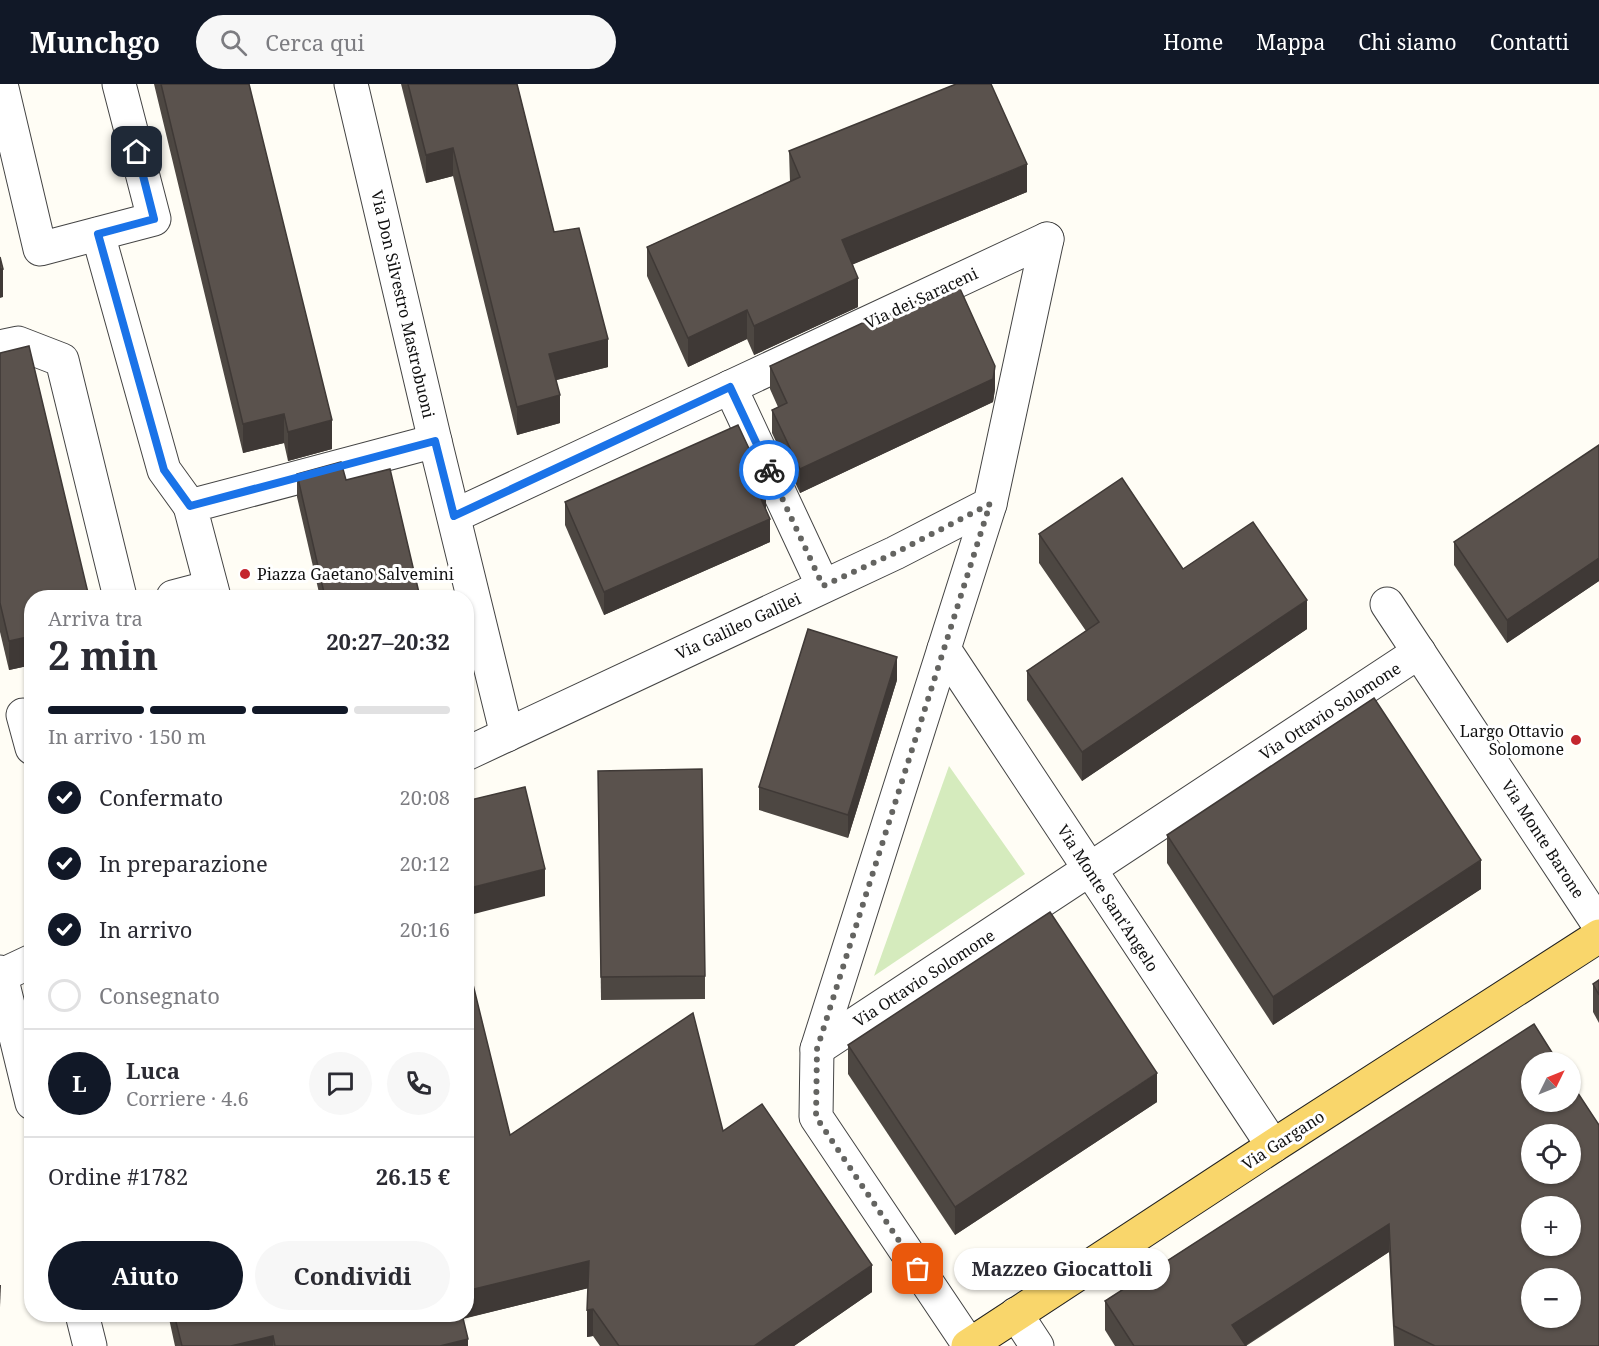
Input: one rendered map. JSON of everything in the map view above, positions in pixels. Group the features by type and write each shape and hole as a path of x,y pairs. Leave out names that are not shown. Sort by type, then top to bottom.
{"main road":[{"name":"Via Gargano","path":"969,1345 1599,936"}],"street":[{"path":"1,84 40,249 154,219 119,84"},
{"name":"Via Don Silvestro Mastrobuoni","path":"351,84 472,590"},
{"path":"98,234 164,470 190,506 212,590"},
{"name":"Via dei Saraceni","path":"454,516 1047,239 990,504"},
{"path":"0,347 18,343 62,360 118,590"},
{"path":"730,387 823,586"},
{"path":"190,506 435,441"},
{"name":"Via Galileo Galilei","path":"474,750 895,553 990,504"},
{"name":"Via Ottavio Solomone","path":"817,1049 990,504"},
{"name":"Via Don Silvestro Mastrobuoni","path":"474,599 507,735"},
{"name":"Via Monte Barone","path":"1387,604 1599,925"},
{"name":"Via Monte Sant'Angelo","path":"944,649 1273,1146"},
{"name":"Via Ottavio Solomone","path":"817,1049 1419,652"},
{"path":"24,964 0,974 24,1071"},
{"path":"817,1049 816,1117 969,1345"},
{"path":"1016,1314 1036,1346"},
{"path":"84,1322 90,1346"}],"green space":[{"path":"949,766 1025,874 874,976"}],"building":[{"path":"161,84 249,84 332,420 288,432 284,414 243,424"},
{"path":"408,84 517,84 554,232 579,228 608,339 549,354 560,395 517,407 453,148 426,155"},
{"path":"956,84 991,84 1027,164 842,240 858,278 754,326 747,310 688,338 647,247 800,177 789,151"},
{"path":"957,282 995,366 993,379 800,469 772,410 787,403 770,366"},
{"path":"29,346 87,590 24,590 24,638 9,641 0,603 0,353"},
{"path":"738,425 766,485 757,490 770,519 604,592 565,502"},
{"path":"1599,445 1599,558 1507,620 1454,542"},
{"path":"341,462 346,480 390,469 418,590 323,590 297,474"},
{"path":"1122,478 1183,569 1253,522 1307,600 1082,752 1027,671 1099,622 1039,534"},
{"path":"808,629 897,657 848,815 759,787"},
{"path":"1374,698 1481,860 1273,997 1167,835"},
{"path":"702,769 705,976 601,977 598,771"},
{"path":"525,787 545,869 474,887 474,799"},
{"path":"1050,912 1157,1073 955,1207 848,1045"},
{"path":"1599,980 1599,995 1593,984"},
{"path":"474,989 510,1135 693,1013 723,1131 762,1104 872,1265 754,1346 619,1346 593,1309 587,1310 589,1261 474,1289"},
{"path":"1534,1024 1552,1052 1521,1052 1521,1112 1581,1112 1581,1098 1599,1125 1599,1346 1435,1346 1394,1326 1389,1224 1232,1325 1246,1346 1134,1346 1105,1301"},
{"path":"176,1322 464,1322 468,1339 440,1346 275,1346 273,1336 231,1346 182,1346"}],"way so far":[{"path":"769,470 823,586 895,553 990,504 817,1049 816,1117 918,1269"}],"place":[{"name":"Piazza Gaetano Salvemini","path":"245,574"},
{"name":"Largo Ottavio Solomone","path":"1576,740"},
{"name":"Mazzeo Giocattoli","path":"918,1269"}],"route":[{"path":"137,152 154,219 98,234 164,470 190,506 435,441 454,516 730,387 769,470"}]}
